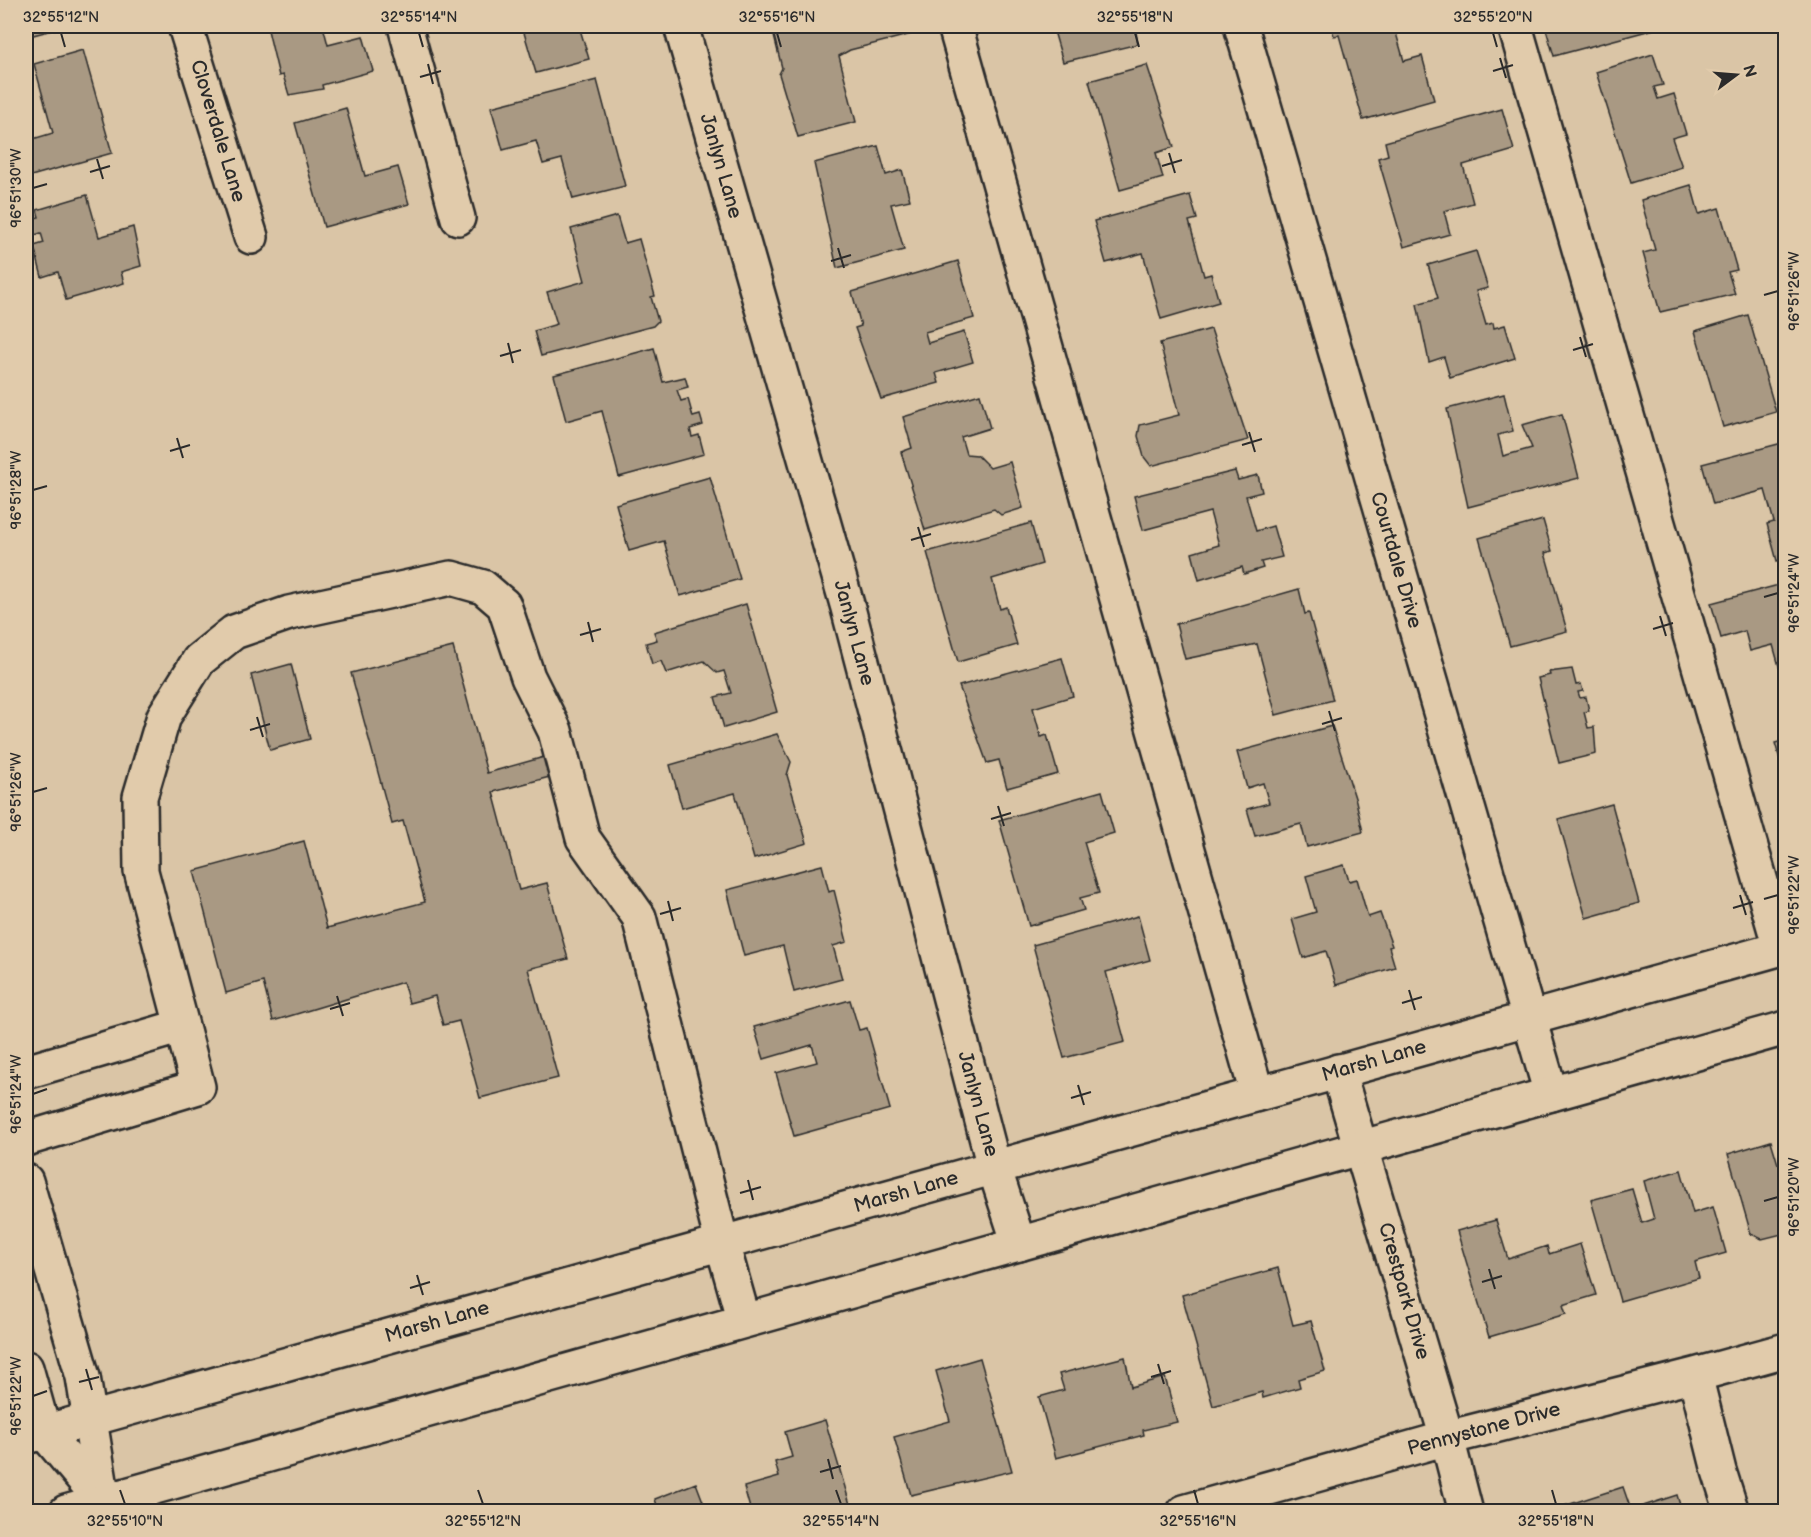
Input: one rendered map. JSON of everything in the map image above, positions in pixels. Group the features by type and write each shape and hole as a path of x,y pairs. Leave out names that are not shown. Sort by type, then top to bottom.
{"street":[{"name":"Cloverdale Lane","path":"186,26 251,237"},
{"path":"405,26 458,218"},
{"name":"Janlyn Lane","path":"681,26 848,608 994,1167 1019,1244"},
{"path":"955,26 1257,1094"},
{"name":"Courtdale Drive","path":"1241,26 1551,1094"},
{"path":"1515,26 1784,954"},
{"path":"26,1139 198,1087 141,871 140,797 164,716 200,660 234,632 289,613 451,578 483,587 504,605 528,677 555,731 583,838 639,917 744,1321"},
{"name":"Marsh Lane","path":"35,1434 1528,1018 1784,954"},
{"path":"26,1072 182,1026"},
{"path":"66,1512 104,1506 744,1321 1785,1028"},
{"name":"Crestpark Drive","path":"1338,1071 1447,1438 1466,1512"},
{"path":"26,1181 83,1377 104,1506"},
{"name":"Pennystone Drive","path":"1202,1509 1447,1438 1785,1350"},
{"path":"26,1368 35,1434 104,1506"},
{"path":"1695,1375 1719,1471 1732,1512"}],"building":[{"path":"26,26 67,26 26,37"},
{"path":"267,26 323,26 328,45 363,36 373,71 322,85 323,89 289,95 283,75 279,76"},
{"path":"522,26 579,26 589,59 536,73"},
{"path":"781,26 914,26 916,33 850,50 839,56 856,122 798,137 779,74 782,68 772,28"},
{"path":"1068,26 1135,26 1138,44 1063,62 1054,31 1068,28"},
{"path":"1331,26 1424,26 1396,33 1404,61 1422,56 1434,100 1363,120 1339,35 1334,36"},
{"path":"1545,26 1666,26 1554,56"},
{"path":"83,50 112,153 31,176 26,156 26,141 53,133 34,64"},
{"path":"1653,54 1663,85 1654,87 1658,99 1674,94 1686,134 1672,138 1682,167 1631,183 1596,72"},
{"path":"1147,65 1174,147 1156,153 1163,178 1120,190 1089,81"},
{"path":"597,80 625,186 573,199 562,159 543,164 536,141 503,150 491,107"},
{"path":"346,108 365,176 398,167 409,204 324,227 295,123"},
{"path":"1502,109 1514,150 1463,165 1473,203 1444,211 1450,234 1404,247 1378,158 1388,155 1385,142"},
{"path":"878,146 886,175 902,170 910,200 891,204 904,250 837,268 814,163"},
{"path":"1691,185 1699,214 1719,208 1737,270 1728,272 1735,294 1660,312 1643,253 1655,250 1641,200"},
{"path":"87,195 99,237 133,227 141,266 121,272 124,283 66,300 58,272 42,277 34,246 44,243 41,233 35,235 30,219 39,217 37,210"},
{"path":"1190,195 1197,219 1189,221 1204,276 1211,274 1219,302 1161,319 1143,253 1106,263 1094,221"},
{"path":"617,216 625,243 639,239 655,296 651,297 658,321 653,326 541,356 534,331 557,324 547,292 585,281 571,229"},
{"path":"1476,251 1488,288 1476,291 1486,325 1493,323 1494,328 1505,325 1515,358 1450,378 1444,357 1429,362 1417,304 1438,298 1428,265"},
{"path":"958,261 974,318 925,332 928,343 964,332 973,362 936,373 939,383 881,399 855,328 861,326 852,292"},
{"path":"1748,315 1776,412 1723,427 1695,331"},
{"path":"1211,329 1248,440 1151,466 1144,457 1138,436 1140,425 1179,415 1160,343"},
{"path":"654,348 663,382 685,377 688,387 677,390 681,401 688,399 693,417 700,415 703,425 690,429 692,437 699,435 704,454 619,477 602,411 566,421 554,375"},
{"path":"980,394 990,428 961,437 966,454 977,455 990,468 1010,462 1023,508 1001,515 994,509 925,530 901,452 912,448 903,417"},
{"path":"1504,394 1513,431 1498,435 1503,456 1532,448 1522,425 1562,414 1579,478 1468,507 1447,409"},
{"path":"1786,442 1786,558 1777,561 1767,524 1774,522 1765,490 1713,504 1702,464"},
{"path":"1235,471 1238,480 1258,475 1262,492 1246,496 1256,531 1273,526 1282,557 1261,562 1263,568 1244,574 1242,567 1199,580 1192,553 1219,545 1210,512 1143,530 1134,496"},
{"path":"710,477 740,579 680,596 664,541 629,551 616,504"},
{"path":"1543,520 1552,551 1545,553 1567,631 1510,646 1479,538"},
{"path":"1031,523 1042,564 992,579 1000,609 1006,607 1017,645 958,662 927,552"},
{"path":"1786,583 1786,691 1773,645 1750,651 1745,631 1721,638 1711,603"},
{"path":"1299,589 1305,614 1309,613 1333,700 1276,715 1257,644 1185,659 1176,624"},
{"path":"746,604 777,712 724,728 715,697 731,693 724,671 717,673 704,661 666,673 661,661 652,664 646,643 657,640 654,632"},
{"path":"453,647 487,773 555,754 561,774 493,792 519,890 547,883 568,959 528,969 558,1078 480,1098 459,1021 443,1025 435,996 409,1003 403,982 273,1021 263,982 226,993 194,871 304,841 327,928 425,902 403,821 392,824 351,673"},
{"path":"1062,658 1073,696 1033,708 1041,737 1047,735 1058,774 1007,788 999,760 987,763 959,686"},
{"path":"291,664 310,739 270,750 251,675"},
{"path":"1572,669 1576,685 1581,684 1583,691 1578,692 1580,698 1586,697 1589,711 1584,712 1588,728 1594,727 1596,754 1559,763 1538,678 1550,675 1549,672"},
{"path":"1332,726 1356,801 1363,832 1307,847 1301,824 1255,836 1247,809 1269,803 1263,783 1247,788 1237,752"},
{"path":"777,734 791,762 787,775 807,843 754,859 735,793 682,808 670,765"},
{"path":"1786,740 1786,779 1775,743"},
{"path":"1102,791 1114,833 1084,842 1099,893 1080,898 1084,910 1029,926 999,820"},
{"path":"1612,804 1639,903 1586,918 1558,819"},
{"path":"822,865 829,892 834,890 847,942 833,946 842,979 794,992 783,946 744,956 727,890"},
{"path":"1344,865 1349,881 1357,879 1368,917 1380,913 1392,946 1389,947 1395,967 1336,985 1326,951 1303,958 1292,919 1316,912 1306,876"},
{"path":"1138,916 1150,960 1106,972 1125,1042 1064,1058 1033,945"},
{"path":"850,1000 859,1030 867,1028 890,1109 794,1136 776,1073 817,1062 812,1045 764,1059 754,1027"},
{"path":"1771,1141 1778,1164 1786,1162 1786,1233 1762,1239 1751,1234 1728,1154"},
{"path":"1681,1170 1693,1213 1713,1207 1726,1253 1695,1262 1699,1278 1620,1301 1591,1200 1632,1189 1642,1223 1654,1219 1644,1181"},
{"path":"1496,1220 1508,1259 1547,1246 1549,1254 1580,1244 1596,1295 1563,1305 1566,1314 1489,1337 1457,1231"},
{"path":"1278,1268 1293,1325 1311,1321 1325,1371 1298,1379 1300,1387 1263,1398 1262,1392 1213,1406 1182,1295"},
{"path":"1125,1357 1131,1387 1165,1377 1177,1422 1143,1430 1144,1435 1056,1458 1039,1397 1064,1390 1059,1374"},
{"path":"980,1358 1012,1471 911,1495 894,1437 950,1421 936,1371"},
{"path":"825,1420 852,1511 751,1512 744,1487 779,1477 775,1462 792,1457 785,1432"},
{"path":"696,1483 707,1512 659,1512 655,1499"},
{"path":"1623,1487 1631,1510 1677,1495 1682,1512 1566,1512 1564,1506"}]}
